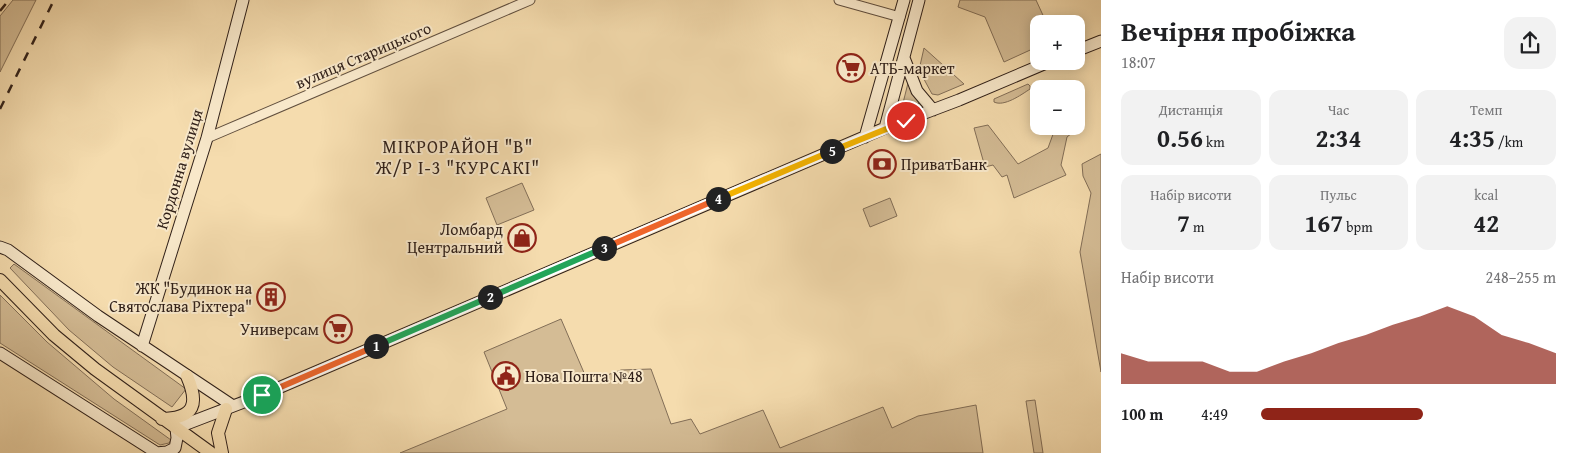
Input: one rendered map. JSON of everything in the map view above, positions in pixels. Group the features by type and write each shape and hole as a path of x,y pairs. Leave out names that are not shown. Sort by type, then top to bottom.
{"main road":[{"name":"Кордонна вулиця","path":"142,346 206,138 243,0"},
{"path":"865,137 904,0"},
{"path":"885,128 919,0"},
{"path":"1085,47 1101,41"},
{"path":"904,58 916,91 933,110"},
{"path":"176,428 229,408 885,128 1030,70"},
{"path":"0,247 49,278 229,408"},
{"path":"0,280 54,335 157,415 211,453"},
{"path":"0,354 157,453 167,452 174,448 177,438 176,428"},
{"path":"157,415 182,416 190,409 195,399 187,376"},
{"path":"222,453 218,433 229,408"}],"street":[{"name":"вулиця Старицького","path":"206,138 530,0"},
{"path":"839,0 900,17"}],"shaded area":[{"path":"13,0 36,0 0,72 0,16"},
{"path":"960,0 1036,0 1043,15 1030,15 1030,50 1004,62 985,17 958,7"},
{"path":"924,48 964,84 938,95 932,94 919,70"},
{"path":"908,83 920,103 901,111"},
{"path":"1028,84 1030,86 1030,89 1007,102 998,103 994,102 994,99"},
{"path":"988,125 1018,164 1048,148 1053,135 1070,135 1067,137 1061,165 1066,175 1014,198 1007,175 1002,177 993,165 985,167 974,128"},
{"path":"1101,154 1101,372 1080,252 1091,193 1083,176 1082,164"},
{"path":"522,183 534,210 497,225 486,198"},
{"path":"890,198 897,216 870,227 863,209"},
{"path":"14,264 186,389 172,407 113,367 69,330 10,268"},
{"path":"0,295 47,342 114,399 171,440 169,443 160,445 0,343"},
{"path":"561,319 588,382 621,370 651,369 671,424 691,419 700,434 763,410 780,448 883,407 892,428 918,416 976,405 983,453 400,453 507,409 484,352"},
{"path":"1035,400 1043,453 1034,453 1026,401"}],"railway":[{"path":"0,11 9,0"},
{"path":"0,109 54,0"}],"place":[{"name":"АТБ-маркет","path":"851,68"},
{"name":"ПриватБанк","path":"882,164"},
{"name":"Ломбард Центральний","path":"522,238"},
{"name":"ЖК \"Будинок на Святослава Ріхтера\"","path":"271,297"},
{"name":"Универсам","path":"338,329"},
{"name":"Нова Пошта №48","path":"506,376"}],"district":[{"name":"МІКРОРАЙОН \"В\" Ж/Р I-3 \"КУРСАКІ\"","path":"458,156"}],"route":[{"path":"262,395 640,232 885,128 906,121"}]}
